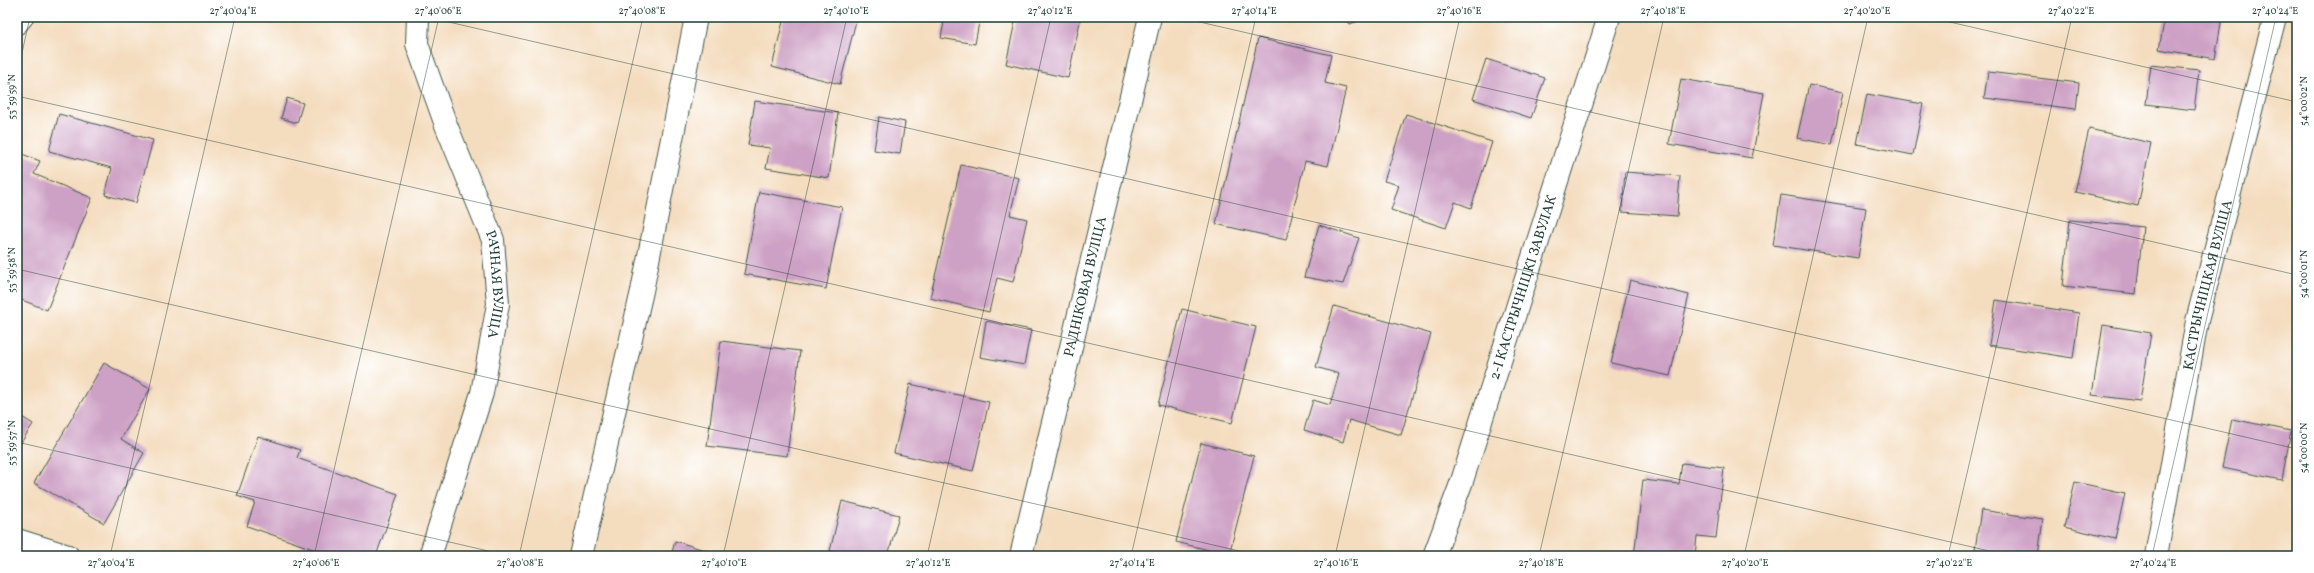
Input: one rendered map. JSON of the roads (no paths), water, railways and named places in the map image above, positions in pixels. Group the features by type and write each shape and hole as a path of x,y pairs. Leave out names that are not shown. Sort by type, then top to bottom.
{"street":[{"path":"17,24 22,17"},
{"name":"РАЧНАЯ ВУЛІЦА","path":"418,17 417,44 446,125 493,240 498,304 482,393 430,556"},
{"path":"581,556 642,290 696,17"},
{"name":"РАДНІКОВАЯ ВУЛІЦА","path":"1021,556 1150,17"},
{"name":"2-І КАСТРЫЧНІЦКІ ЗАВУЛАК","path":"1434,556 1462,481 1609,17"},
{"name":"КАСТРЫЧНІЦКАЯ ВУЛІЦА","path":"2156,556 2196,321 2275,17"},
{"path":"17,540 68,556"}]}
